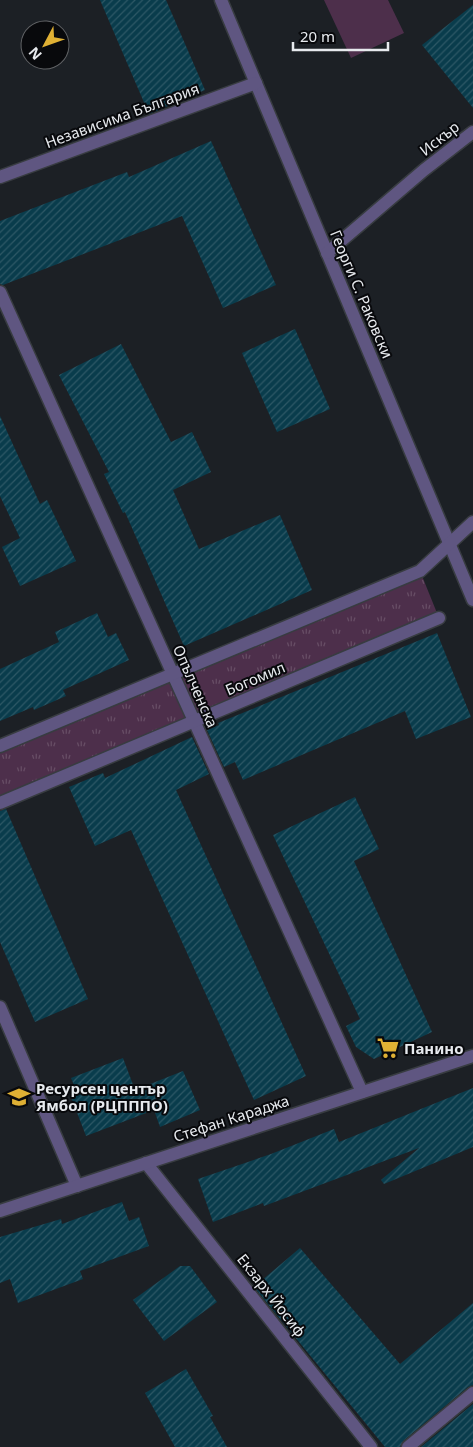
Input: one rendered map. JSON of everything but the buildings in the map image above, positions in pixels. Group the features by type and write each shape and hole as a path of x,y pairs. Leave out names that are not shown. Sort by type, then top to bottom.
{"street":[{"name":"Георги С. Раковски","path":"221,0 473,600"},
{"name":"Независима България","path":"0,177 256,83"},
{"name":"Искър","path":"327,253 424,170 473,132"},
{"name":"Опълченска","path":"0,292 362,1092"},
{"path":"0,746 420,571 473,522"},
{"name":"Богомил","path":"0,803 439,618"},
{"path":"0,1007 77,1186"},
{"name":"Стефан Караджа","path":"0,1211 473,1056"},
{"name":"Екзарх Йосиф","path":"146,1163 372,1447"},
{"path":"408,1447 473,1393"}],"green space":[{"path":"324,0 388,0 404,33 351,58"},
{"path":"420,571 439,618 0,803 0,746"}],"place":[{"name":"Панино","path":"388,1048"},
{"name":"Ресурсен център Ямбол (РЦПППО)","path":"19,1097"}]}
